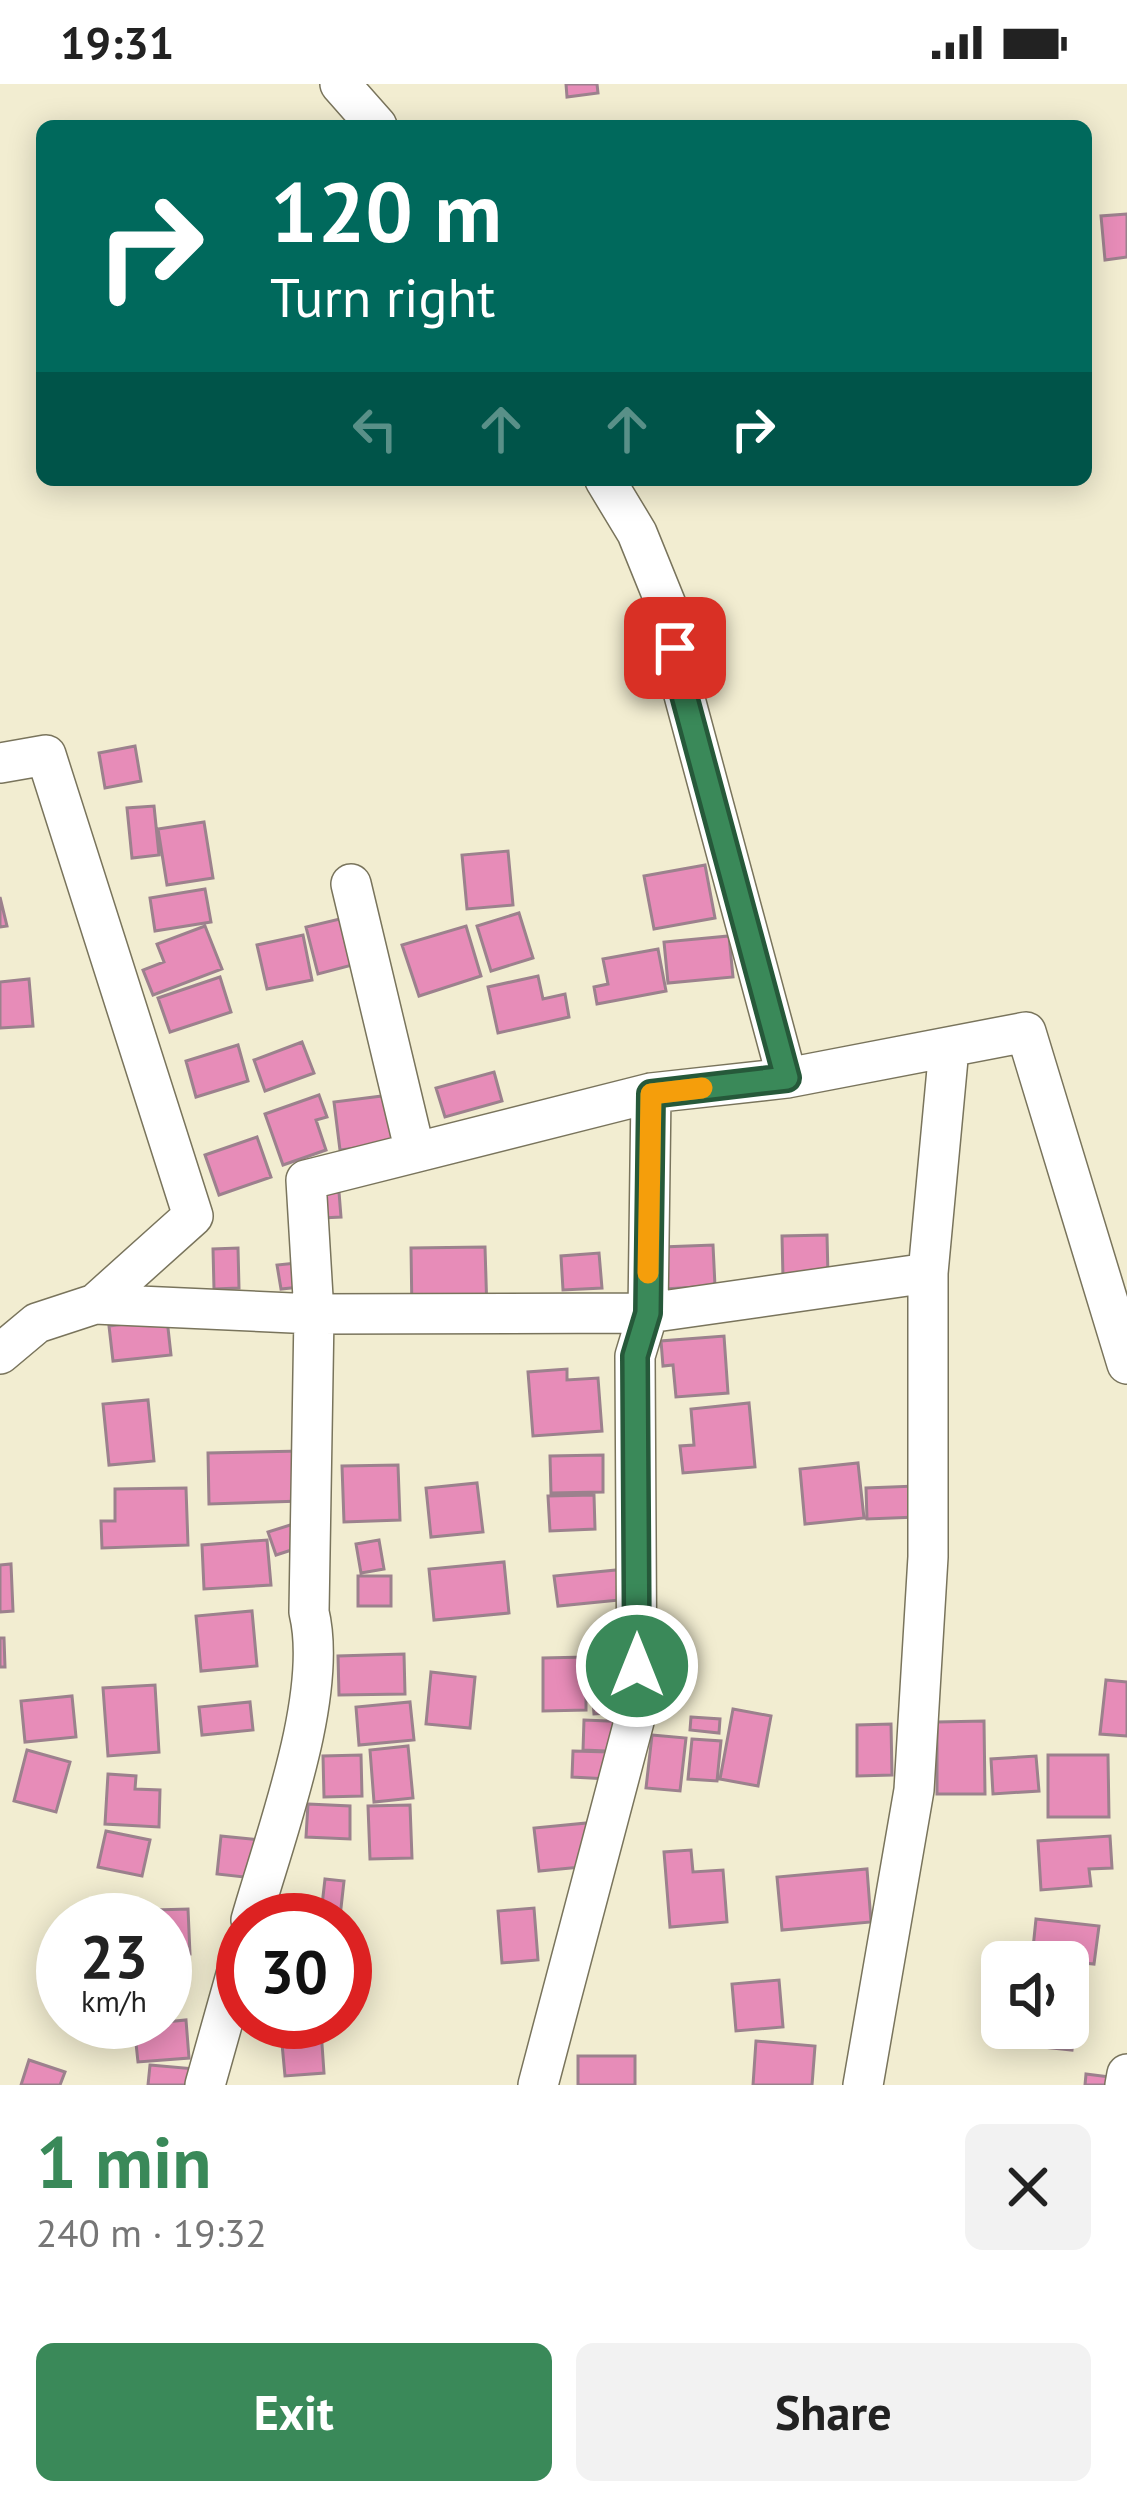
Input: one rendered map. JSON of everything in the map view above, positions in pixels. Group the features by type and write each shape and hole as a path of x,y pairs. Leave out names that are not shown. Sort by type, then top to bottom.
{"street":[{"path":"340,84 372,120"},
{"path":"609,486 637,533 669,612 681,684 787,1078"},
{"path":"0,763 46,755 193,1216 95,1304"},
{"path":"351,884 416,1152"},
{"path":"259,1893 299,1750 316,1642 308,1612 314,1314 306,1180 651,1094 787,1078 1026,1032 1127,1364"},
{"path":"863,2085 914,1790 928,1557 928,1273 949,1048"},
{"path":"538,2085 638,1710 635,1356 648,1313 651,1094"},
{"path":"0,1354 37,1323 95,1304 314,1314 648,1313 928,1273"},
{"path":"205,2085 216,2046"},
{"path":"1125,2085 1127,2074"}],"building":[{"path":"566,84 597,84 598,93 567,97"},
{"path":"1127,214 1127,257 1105,260 1101,216"},
{"path":"135,746 141,781 105,788 99,753"},
{"path":"154,806 159,855 132,858 127,808"},
{"path":"204,822 213,878 167,885 158,829"},
{"path":"508,851 513,905 467,909 462,855"},
{"path":"705,865 715,918 654,929 644,876"},
{"path":"205,889 211,922 155,931 150,898"},
{"path":"0,897 7,926 0,927"},
{"path":"519,913 533,958 491,971 477,926"},
{"path":"348,917 360,963 318,974 306,927"},
{"path":"205,926 222,969 153,995 143,970 164,962 157,944"},
{"path":"466,926 481,976 419,996 402,945"},
{"path":"303,935 312,980 267,989 257,945"},
{"path":"729,936 733,977 668,983 664,942"},
{"path":"658,949 666,991 597,1004 594,987 608,984 603,959"},
{"path":"538,976 543,999 565,994 569,1017 498,1033 488,987"},
{"path":"220,977 231,1012 170,1032 158,998"},
{"path":"29,979 33,1026 0,1028 0,982"},
{"path":"302,1042 314,1073 265,1091 254,1060"},
{"path":"238,1045 248,1081 196,1097 186,1061"},
{"path":"494,1072 502,1101 445,1117 436,1088"},
{"path":"319,1095 327,1117 316,1120 326,1150 283,1165 265,1114"},
{"path":"390,1095 395,1143 340,1150 334,1102"},
{"path":"257,1137 271,1177 219,1195 205,1155"},
{"path":"339,1192 341,1217 322,1218 319,1194"},
{"path":"827,1235 828,1276 783,1278 782,1236"},
{"path":"713,1245 715,1286 664,1289 662,1247"},
{"path":"485,1247 487,1312 412,1313 411,1248"},
{"path":"238,1248 239,1288 214,1289 213,1249"},
{"path":"599,1253 602,1288 563,1290 561,1256"},
{"path":"307,1262 310,1286 281,1289 277,1265"},
{"path":"167,1319 171,1355 113,1361 109,1326"},
{"path":"724,1336 728,1393 676,1397 673,1365 663,1366 661,1341"},
{"path":"567,1369 567,1380 598,1378 602,1431 533,1436 528,1372"},
{"path":"148,1400 154,1461 109,1465 103,1404"},
{"path":"749,1403 755,1467 683,1473 680,1446 694,1445 691,1409"},
{"path":"301,1451 302,1501 209,1504 208,1453"},
{"path":"603,1455 603,1492 551,1493 550,1456"},
{"path":"858,1463 864,1518 805,1524 800,1469"},
{"path":"398,1465 400,1520 344,1522 342,1466"},
{"path":"477,1483 483,1532 431,1537 426,1488"},
{"path":"916,1486 917,1517 867,1519 866,1488"},
{"path":"186,1488 188,1545 102,1548 101,1521 115,1521 115,1489"},
{"path":"594,1495 595,1529 550,1531 548,1496"},
{"path":"303,1521 310,1544 276,1555 268,1532"},
{"path":"267,1540 271,1585 204,1589 202,1545"},
{"path":"379,1540 384,1569 361,1573 356,1544"},
{"path":"504,1562 509,1613 434,1620 429,1569"},
{"path":"11,1564 13,1611 0,1612 0,1565"},
{"path":"637,1568 640,1598 558,1606 554,1576"},
{"path":"358,1576 391,1576 391,1606 358,1606"},
{"path":"252,1611 257,1666 201,1671 196,1616"},
{"path":"0,1638 4,1638 5,1667 0,1667"},
{"path":"404,1654 405,1694 339,1695 338,1656"},
{"path":"586,1657 586,1710 543,1711 543,1658"},
{"path":"638,1658 642,1711 594,1714 590,1661"},
{"path":"431,1672 475,1677 470,1728 426,1724"},
{"path":"1106,1680 1127,1682 1127,1736 1100,1734"},
{"path":"155,1685 159,1752 108,1756 103,1688"},
{"path":"72,1696 76,1737 25,1742 21,1701"},
{"path":"250,1702 253,1730 202,1735 199,1707"},
{"path":"410,1702 414,1740 359,1745 356,1707"},
{"path":"733,1709 771,1716 758,1786 720,1779"},
{"path":"691,1717 720,1719 719,1733 690,1730"},
{"path":"584,1720 631,1722 630,1752 583,1750"},
{"path":"984,1721 985,1794 937,1794 937,1722"},
{"path":"891,1724 892,1775 857,1776 857,1725"},
{"path":"652,1735 686,1738 680,1791 646,1788"},
{"path":"692,1739 721,1741 717,1781 688,1779"},
{"path":"408,1746 413,1798 374,1802 370,1750"},
{"path":"27,1750 70,1762 56,1812 14,1801"},
{"path":"573,1751 609,1752 608,1779 572,1777"},
{"path":"361,1755 362,1796 324,1797 323,1756"},
{"path":"1048,1755 1108,1755 1109,1817 1048,1817"},
{"path":"1036,1756 1039,1791 993,1794 991,1759"},
{"path":"108,1774 136,1776 135,1789 160,1790 159,1827 105,1824"},
{"path":"308,1804 350,1806 350,1839 306,1837"},
{"path":"410,1805 412,1858 370,1859 368,1806"},
{"path":"587,1823 592,1866 539,1871 534,1828"},
{"path":"106,1831 150,1840 142,1876 98,1867"},
{"path":"221,1836 280,1842 253,1878 217,1874"},
{"path":"1110,1836 1112,1868 1089,1869 1091,1886 1041,1890 1038,1841"},
{"path":"691,1850 693,1872 723,1870 727,1922 670,1927 664,1852"},
{"path":"867,1869 871,1922 782,1930 777,1877"},
{"path":"325,1879 344,1881 343,1893 323,1893"},
{"path":"534,1908 538,1960 502,1963 498,1911"},
{"path":"1036,1919 1099,1926 1094,1964 1089,1964 1089,1941 1034,1941"},
{"path":"779,1980 783,2027 736,2031 732,1984"},
{"path":"756,2041 815,2046 812,2085 753,2085"},
{"path":"137,2049 188,2049 189,2058 138,2062"},
{"path":"282,2049 322,2049 324,2073 285,2076"},
{"path":"578,2056 635,2056 635,2085 578,2085"},
{"path":"29,2060 65,2072 60,2085 21,2085"},
{"path":"150,2065 196,2069 195,2085 148,2085"},
{"path":"1086,2074 1110,2077 1109,2085 1085,2085"}],"slow traffic":[{"path":"648,1273 651,1094 702,1088"}],"route":[{"path":"637,1666 635,1356 648,1313 651,1094 787,1078 675,648"}]}
